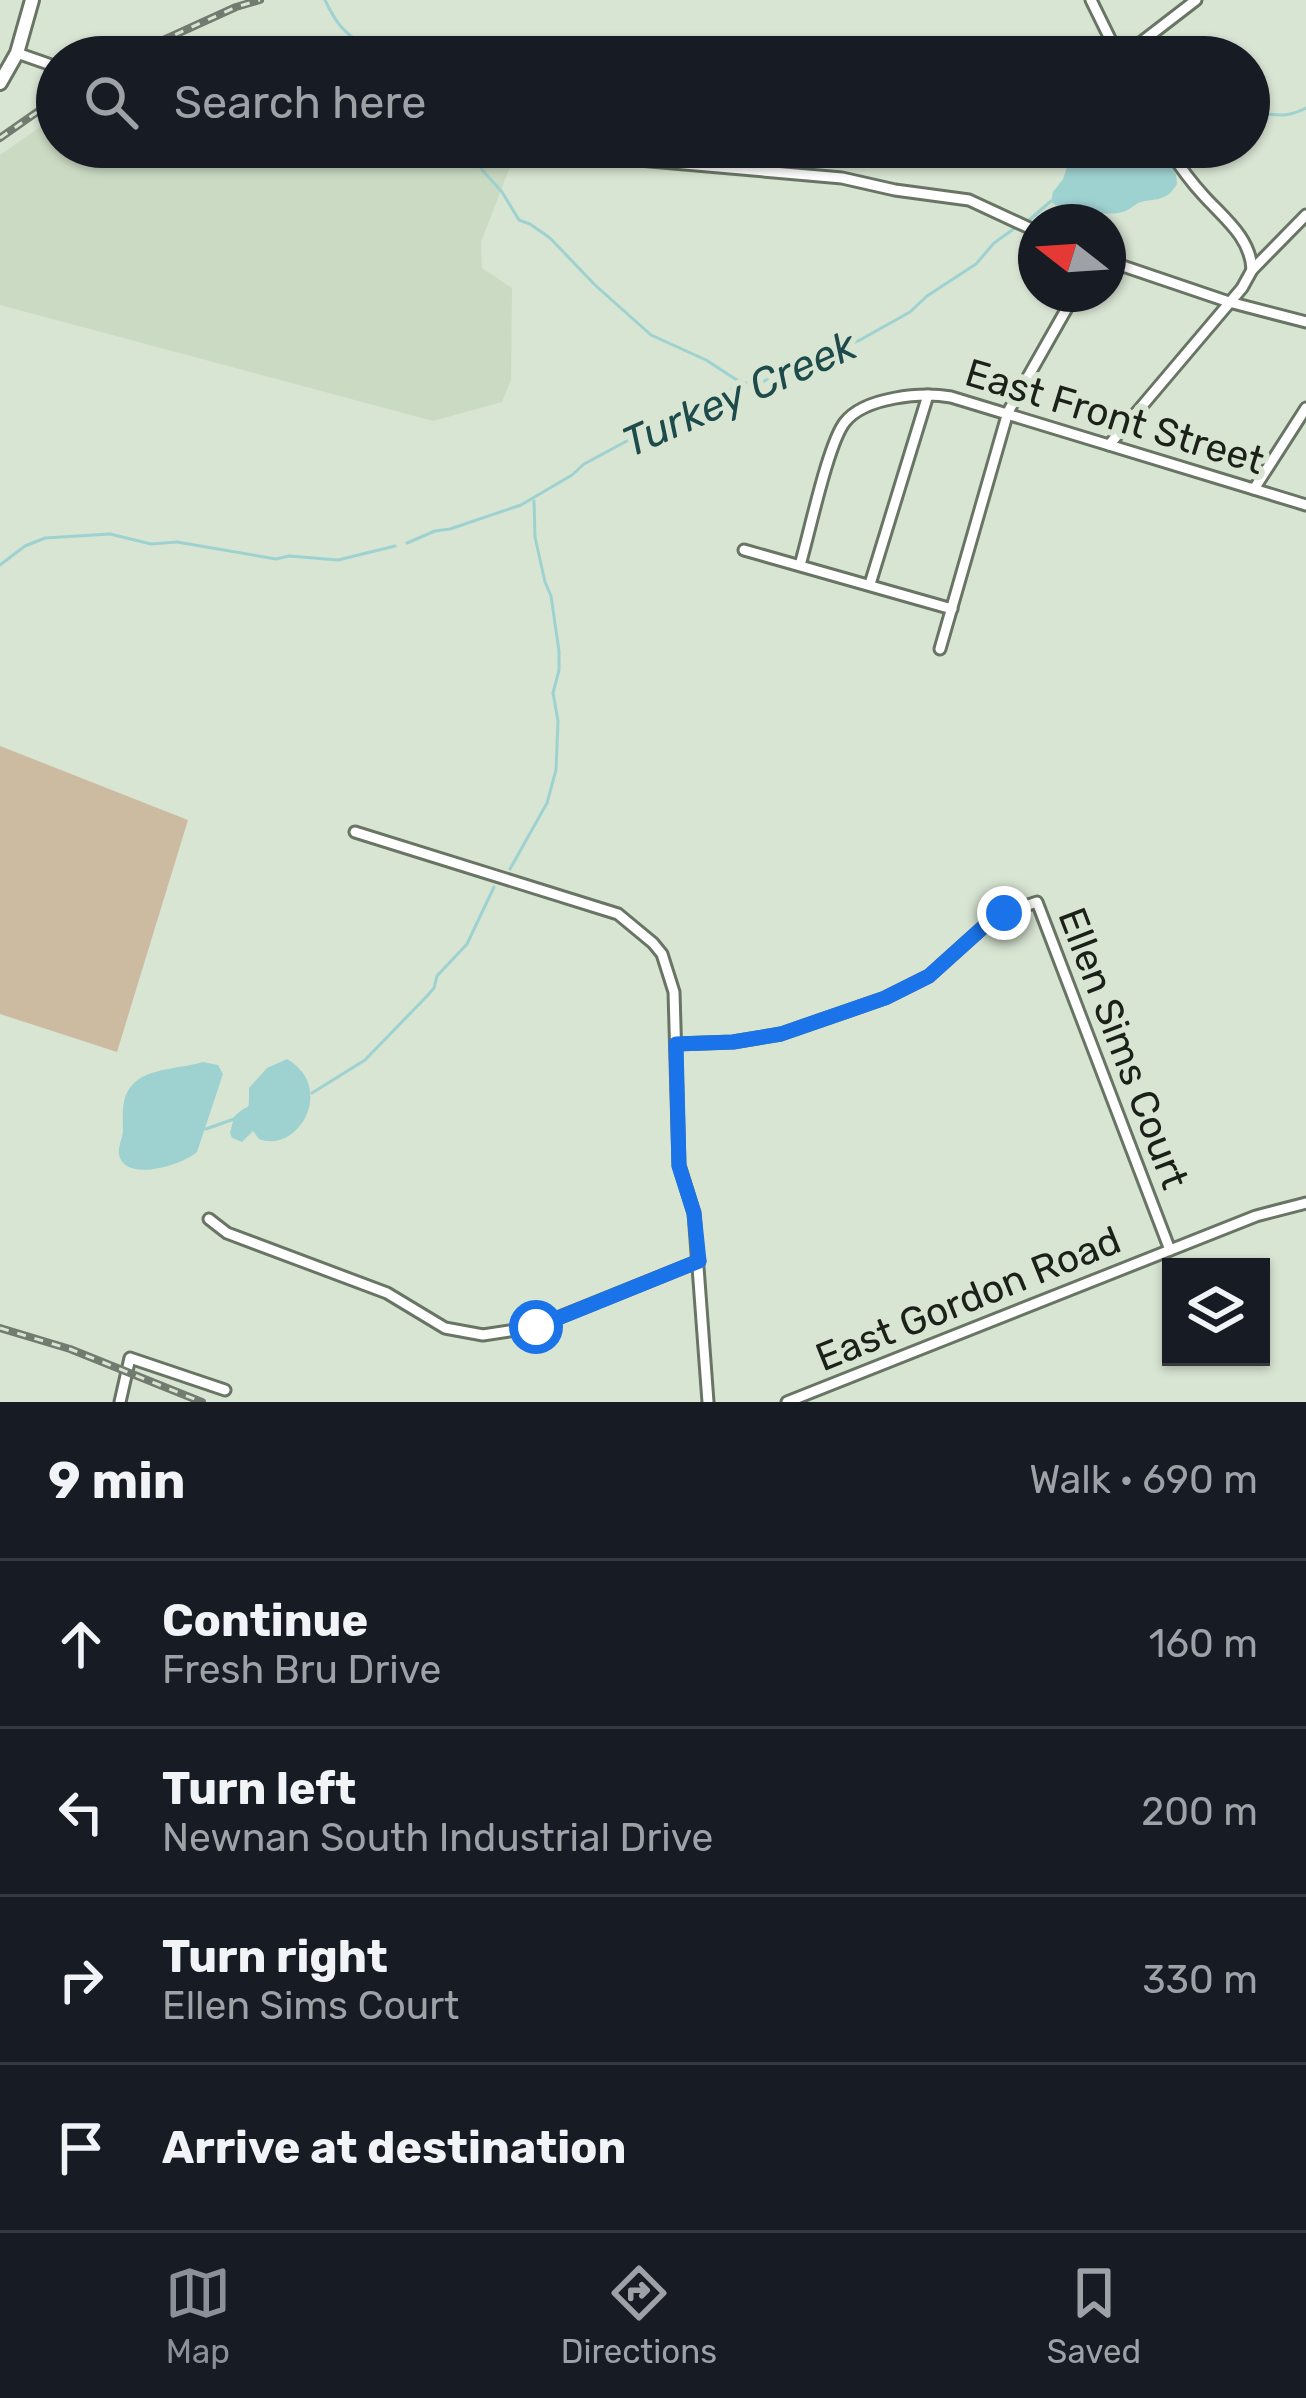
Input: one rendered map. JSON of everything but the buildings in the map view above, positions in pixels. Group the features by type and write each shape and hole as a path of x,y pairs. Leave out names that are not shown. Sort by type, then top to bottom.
{"street":[{"path":"0,83 17,53 32,0"},
{"path":"1091,0 1109,36"},
{"path":"1148,36 1196,0"},
{"path":"17,53 36,60"},
{"path":"729,168 842,178 969,200 1018,223"},
{"path":"1183,168 1247,245 1252,270"},
{"path":"1109,446 1252,270 1306,214"},
{"path":"1126,266 1229,302 1306,322"},
{"path":"940,650 1008,412 1065,312"},
{"path":"870,584 928,395"},
{"name":"East Front Street","path":"800,565 845,422 887,399 950,397 1306,505"},
{"path":"1254,490 1306,408"},
{"path":"743,550 952,609"},
{"path":"355,832 618,914 645,933 662,954 674,992 679,1166 694,1213 708,1402"},
{"name":"Ellen Sims Court","path":"676,1044 781,1034 885,998 929,976 990,921 1037,902 1170,1250"},
{"name":"East Gordon Road","path":"788,1402 1256,1216 1306,1204"},
{"path":"209,1220 227,1234 387,1293 445,1328 483,1334 536,1327 699,1261"},
{"path":"120,1402 130,1358 225,1390"}],"shaded area":[{"path":"36,130 36,168 510,168 481,242 482,268 512,288 511,380 502,402 433,421 0,305 0,155"},
{"path":"0,746 188,820 117,1052 0,1014"}],"water":[{"path":"1067,168 1173,168 1176,174 1177,184 1170,193 1126,210 1126,204 1054,204 1053,192"},
{"path":"287,1059 302,1071 309,1085 310,1101 298,1128 274,1141 259,1139 253,1131 242,1142 232,1138 234,1117 248,1105 249,1088 267,1068"},
{"path":"203,1062 218,1065 223,1074 197,1152 157,1168 126,1165 119,1151 128,1090 146,1075"}],"waterway":[{"path":"325,0 352,36"},
{"name":"Turkey Creek","path":"1270,114 1286,115 1306,108"},
{"path":"481,168 519,220 550,238 651,335 740,382"},
{"name":"Turkey Creek","path":"1048,204 1051,201"},
{"name":"Turkey Creek","path":"407,543 521,505 584,464 741,383 761,383 784,369 860,340 910,312 976,264 1015,228"},
{"name":"Turkey Creek","path":"510,869 547,803 556,770 558,721 553,693 559,651 535,537 534,501"},
{"path":"0,565 45,538 110,534 151,544 177,542 276,559 338,560 395,546"},
{"name":"Turkey Creek","path":"312,1093 365,1060 427,996 437,976 467,944 494,887"},
{"name":"Turkey Creek","path":"206,1129 234,1119"}],"railway":[{"path":"172,36 260,0"},
{"path":"0,138 36,113"},
{"path":"0,1328 70,1349 202,1402"}],"route":[{"path":"536,1327 699,1261 694,1213 679,1166 676,1044 781,1034 885,998 929,976 1004,913"}]}
